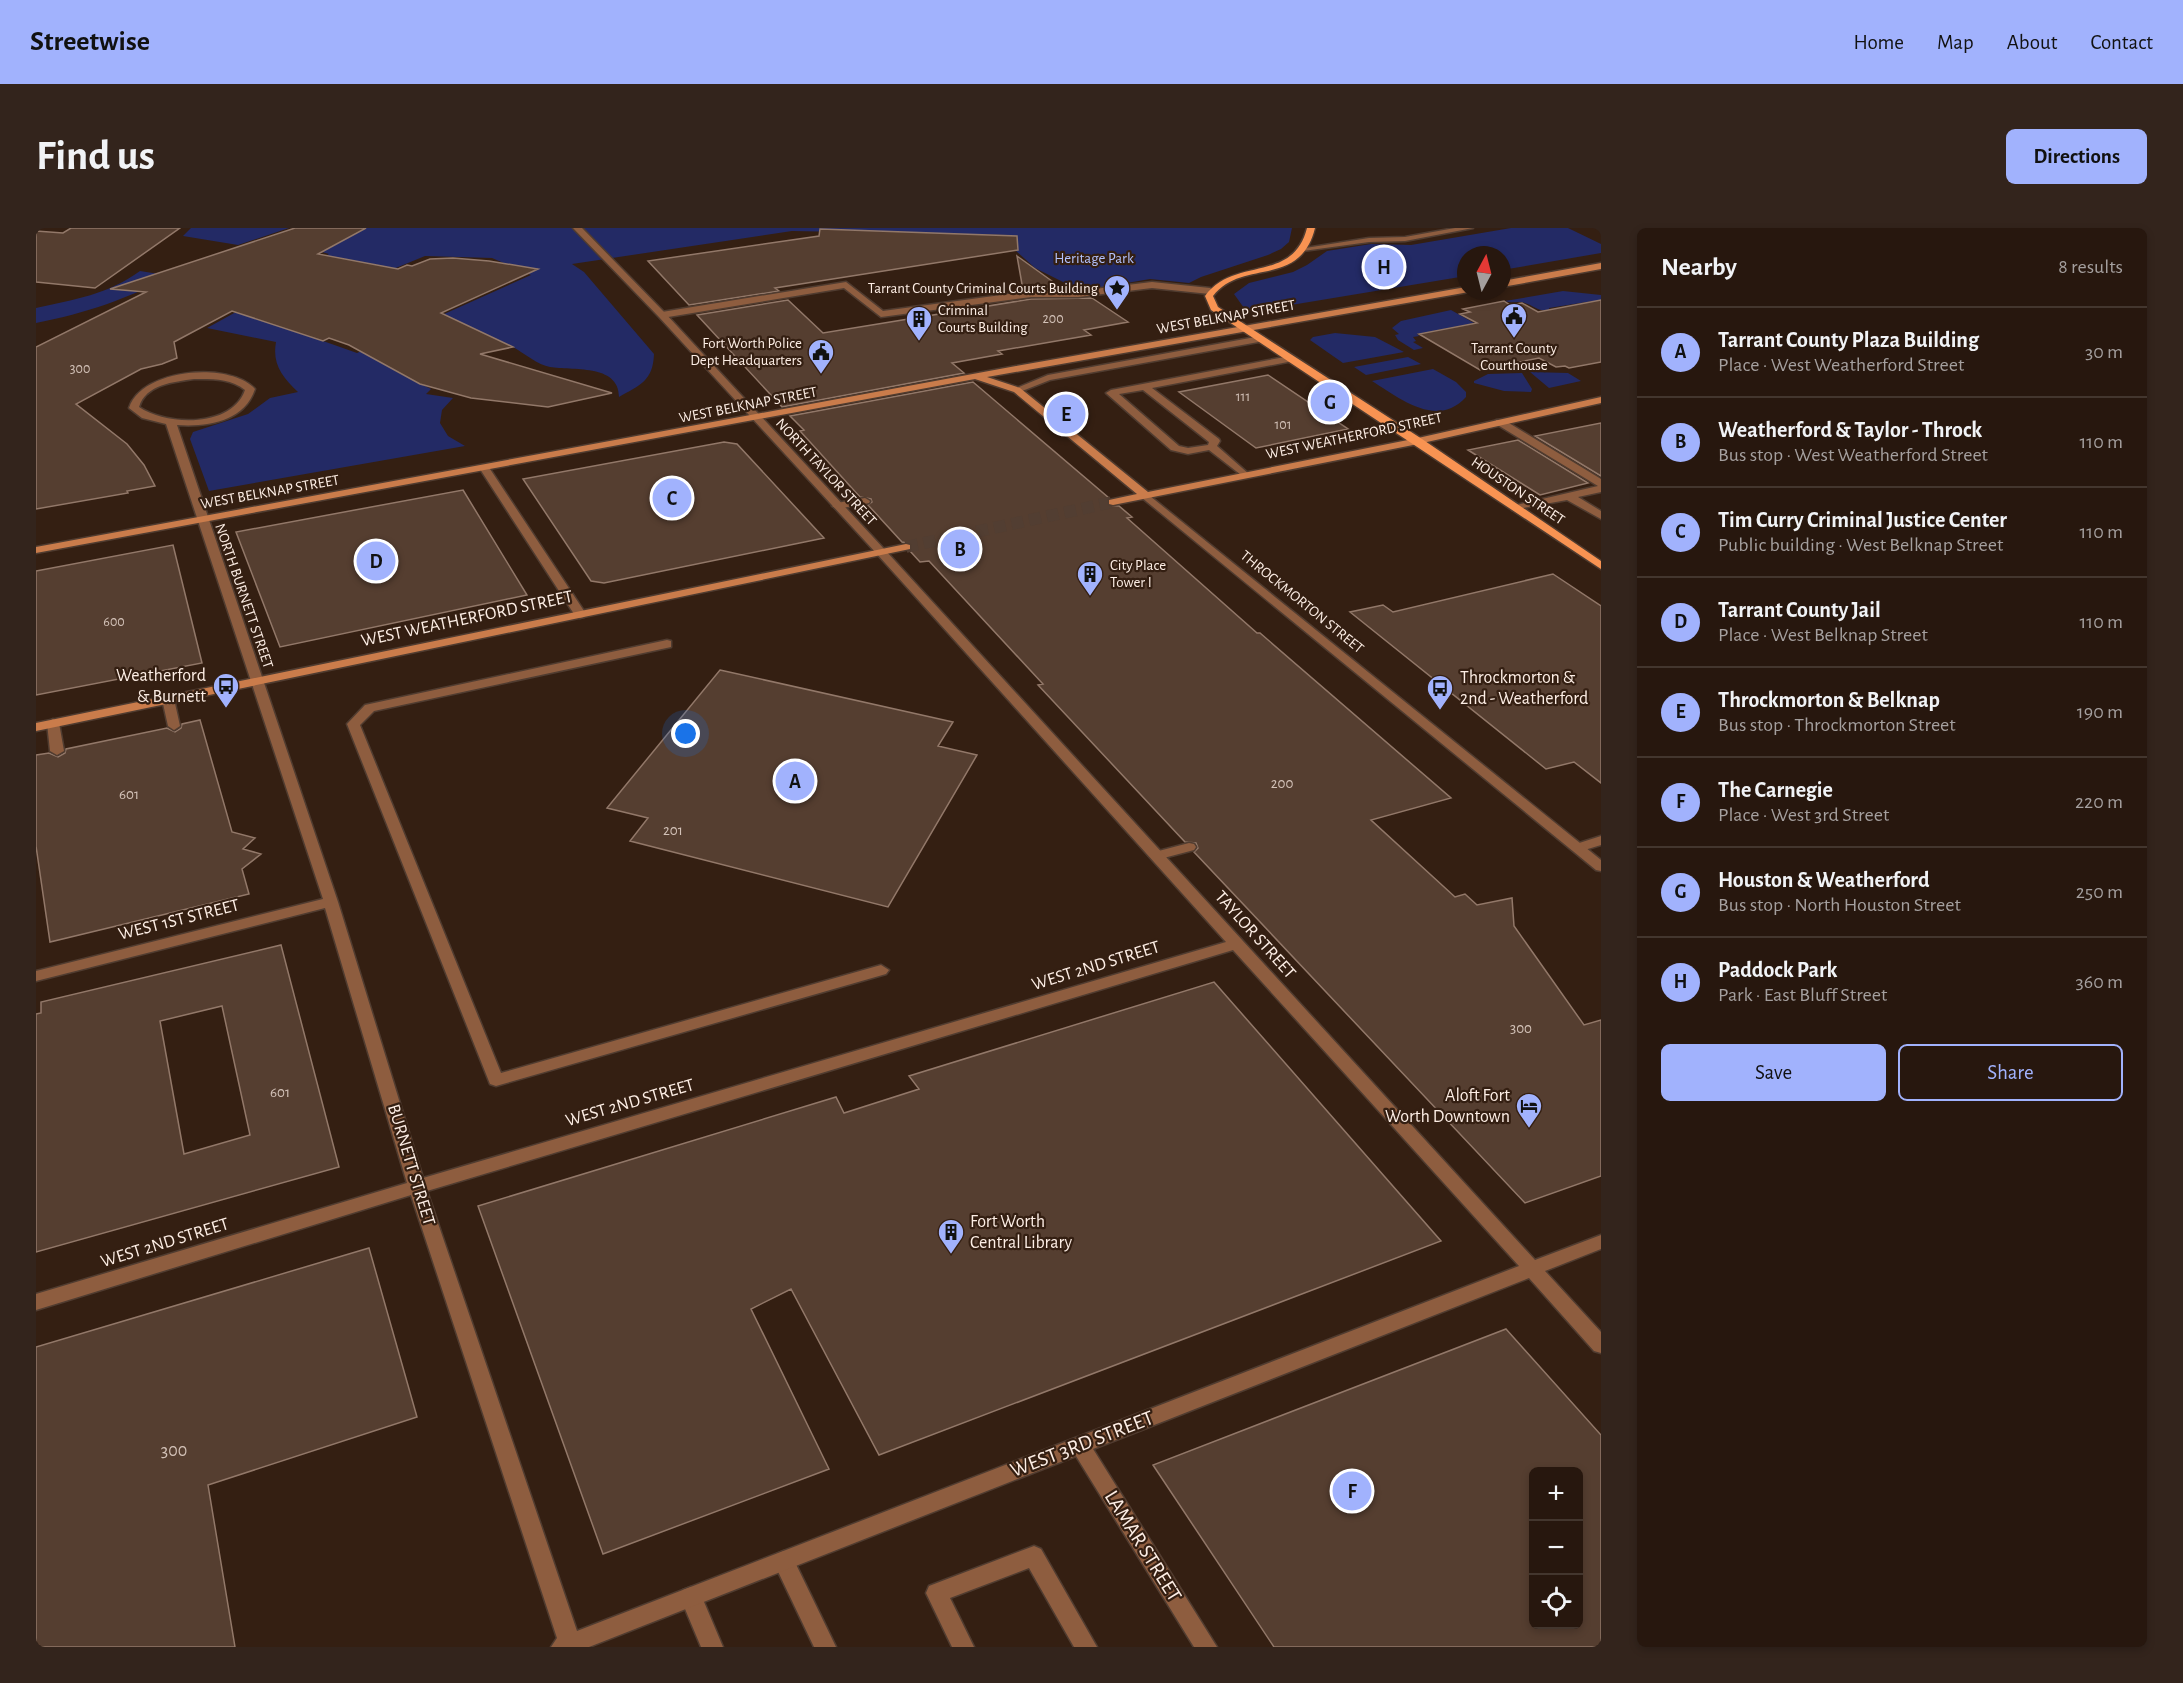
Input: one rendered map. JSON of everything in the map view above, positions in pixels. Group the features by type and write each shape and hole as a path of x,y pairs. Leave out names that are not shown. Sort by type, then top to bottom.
{"main road":[{"path":"1210,291 1223,282 1278,266 1304,249 1310,240 1311,228"},
{"path":"1511,282 1601,266"},
{"name":"HOUSTON STREET","path":"1210,291 1210,302 1214,308 1418,441 1601,567"},
{"name":"WEST BELKNAP STREET","path":"36,550 976,377 1457,292"},
{"name":"THROCKMORTON STREET","path":"976,377 1017,390 1145,495"},
{"name":"WEST WEATHERFORD STREET","path":"1113,502 1418,441 1601,400"},
{"name":"WEST WEATHERFORD STREET","path":"36,727 906,547"}],"street":[{"name":"NORTH TAYLOR STREET","path":"577,228 662,315 881,552"},
{"path":"1304,249 1369,240 1404,239 1469,228"},
{"path":"662,315 846,285 881,314 1031,294 1078,294 1152,285 1210,291"},
{"path":"1017,390 1048,378 1261,339"},
{"path":"1145,387 1215,441 1211,447 1188,451 1175,448 1111,393 1290,359"},
{"path":"194,376 231,378 243,382 250,389 250,397 243,406 230,413 212,419 171,423 153,421 141,416 134,408 135,400 143,392 157,385 194,376"},
{"path":"1500,422 1601,484"},
{"name":"NORTH BURNETT STREET","path":"171,423 257,681"},
{"path":"1211,447 1245,475"},
{"path":"485,469 580,615"},
{"path":"1516,508 1601,489"},
{"name":"THROCKMORTON STREET","path":"1145,495 1601,867"},
{"path":"1569,496 1601,516"},
{"path":"837,506 865,501"},
{"name":"TAYLOR STREET","path":"881,552 1601,1345"},
{"path":"667,644 370,708 353,724 496,1080 881,970"},
{"name":"BURNETT STREET","path":"257,681 332,902 417,1186 568,1646"},
{"path":"168,699 174,726"},
{"path":"53,723 57,751"},
{"path":"1578,848 1601,840"},
{"path":"1156,856 1189,847"},
{"name":"WEST 1ST STREET","path":"36,976 332,902"},
{"name":"WEST 2ND STREET","path":"36,1302 417,1186 911,1042 1236,944"},
{"name":"WEST 3RD STREET","path":"568,1646 1601,1242"},
{"name":"LAMAR STREET","path":"1080,1445 1206,1647"},
{"path":"963,1647 937,1593 1034,1556 1086,1647"},
{"path":"784,1561 825,1647"},
{"path":"691,1597 712,1647"}],"green space":[{"path":"191,228 289,228 238,245 183,236"},
{"name":"Heritage Park","path":"366,228 1292,228 1289,242 1281,249 1189,283 1150,279 1092,289 1069,285 1035,268 1015,250 1010,235 792,231 572,264 584,272 654,354 648,376 633,389 619,397 617,386 603,374 581,369 545,366 513,347 395,371 431,389 426,394 453,398 442,410 440,423 448,436 465,446 209,491 190,439 193,432 248,414 270,398 298,392 279,370 275,350 276,342 207,328 256,301 275,324 357,353 531,275 492,258 425,256 369,279 309,265 329,254 322,252"},
{"path":"1511,228 1568,228 1601,244 1601,253 1511,268 1511,246 1457,246 1457,277 1255,311 1244,308 1234,294 1249,283 1293,272 1327,251 1371,244 1411,245"},
{"path":"140,271 172,276 139,292 106,304 36,323 36,308 103,291"},
{"path":"1563,291 1601,295 1601,305 1593,301 1549,308 1550,310 1546,311 1520,302 1505,301"},
{"path":"1451,310 1474,323 1417,334 1419,336 1413,337 1416,341 1413,342 1423,348 1414,350 1398,340 1395,335 1399,334 1392,328 1401,321"},
{"path":"1335,333 1375,337 1404,352 1343,363 1310,340 1313,337"},
{"path":"1408,357 1421,364 1366,375 1354,367"},
{"path":"1433,369 1456,382 1466,392 1466,397 1455,406 1443,410 1431,410 1406,402 1372,381"},
{"path":"1530,372 1568,373 1581,381 1549,388"},
{"path":"1522,373 1532,389 1531,392 1504,391 1474,383 1488,374"}],"building":[{"path":"71,228 180,228 95,288 36,282 36,231 63,233"},
{"path":"295,228 366,228 318,254 398,269 430,259 453,258 538,269 441,313 513,347 480,354 612,393 548,407 471,398 420,384 349,345 329,338 323,341 232,311 174,342 177,358 141,369 76,404 127,444 144,465 155,486 36,509 36,347 146,292 110,289"},
{"path":"820,229 1017,236 1018,250 775,288 779,291 689,305 648,261 819,236"},
{"path":"1017,256 1063,289 1023,290"},
{"path":"1092,298 1128,322 1084,330 1091,335 998,351 1002,354 952,363 964,373 782,407 697,315 788,300 823,333 1031,299"},
{"name":"Tarrant County Courthouse","path":"1601,300 1601,362 1569,368 1556,367 1539,358 1480,370 1419,334 1477,323 1460,314 1470,312 1463,309 1504,301 1510,305 1522,303 1538,312"},
{"path":"1268,375 1348,429 1256,448 1179,392"},
{"path":"973,382 1109,498 1107,505 1119,506 1132,517 1127,518 1257,633 1260,633 1451,798 1371,820 1455,897 1465,894 1477,905 1512,898 1514,926 1584,1025 1601,1020 1601,1176 1525,1203 1194,852 1198,848 1196,843 1185,842 1038,685 1043,684 929,561 920,562 910,551 912,544 902,542 868,505 872,502 871,499 860,497 800,431 804,430 790,416"},
{"path":"1601,423 1601,476 1535,436"},
{"path":"1518,440 1588,483 1540,495 1468,450"},
{"path":"724,442 737,444 824,538 604,583 591,581 523,479"},
{"path":"463,490 527,595 280,647 236,532"},
{"path":"173,545 202,663 36,695 36,571"},
{"path":"1553,574 1601,606 1601,783 1574,762 1546,769 1350,612 1383,605 1393,612"},
{"path":"720,670 953,722 938,746 977,755 888,907 630,841 648,818 607,808"},
{"path":"200,720 232,832 255,838 243,849 261,854 242,869 249,894 50,942 36,846 36,755 49,753 58,757 65,753 66,749 167,728 175,732 181,728 182,724"},
{"path":"281,945 339,1167 36,1252 36,1014 41,1013 41,1002","holes":["222,1006 250,1135 184,1154 160,1021"]},
{"name":"Fort Worth Central Library","path":"1214,982 1441,1241 879,1455 791,1289 751,1309 829,1469 603,1554 478,1206 836,1097 844,1113 919,1089 909,1076"},
{"path":"369,1248 417,1417 208,1485 235,1647 36,1647 36,1347"},
{"path":"1506,1329 1601,1435 1601,1647 1274,1647 1153,1465"}],"tunnel":[{"path":"906,547 1113,502"}],"place":[{"name":"Paddock Park","path":"1384,267"},
{"name":"Tarrant County Criminal Courts Building","path":"1117,311"},
{"name":"Tarrant County Courthouse","path":"1514,339"},
{"name":"Criminal Courts Building","path":"919,342"},
{"name":"Fort Worth Police Dept Headquarters","path":"821,375"},
{"name":"Houston & Weatherford","path":"1330,402"},
{"name":"Throckmorton & Belknap","path":"1066,414"},
{"name":"Tim Curry Criminal Justice Center","path":"672,498"},
{"name":"Weatherford & Taylor - Throck","path":"960,549"},
{"name":"Tarrant County Jail","path":"376,561"},
{"name":"City Place Tower I","path":"1090,597"},
{"name":"Weatherford & Burnett","path":"226,709"},
{"name":"Throckmorton & 2nd - Weatherford","path":"1440,711"},
{"name":"Tarrant County Plaza Building","path":"795,781"},
{"name":"Aloft Fort Worth Downtown","path":"1529,1129"},
{"name":"Fort Worth Central Library","path":"951,1255"},
{"name":"The Carnegie","path":"1352,1491"}]}
